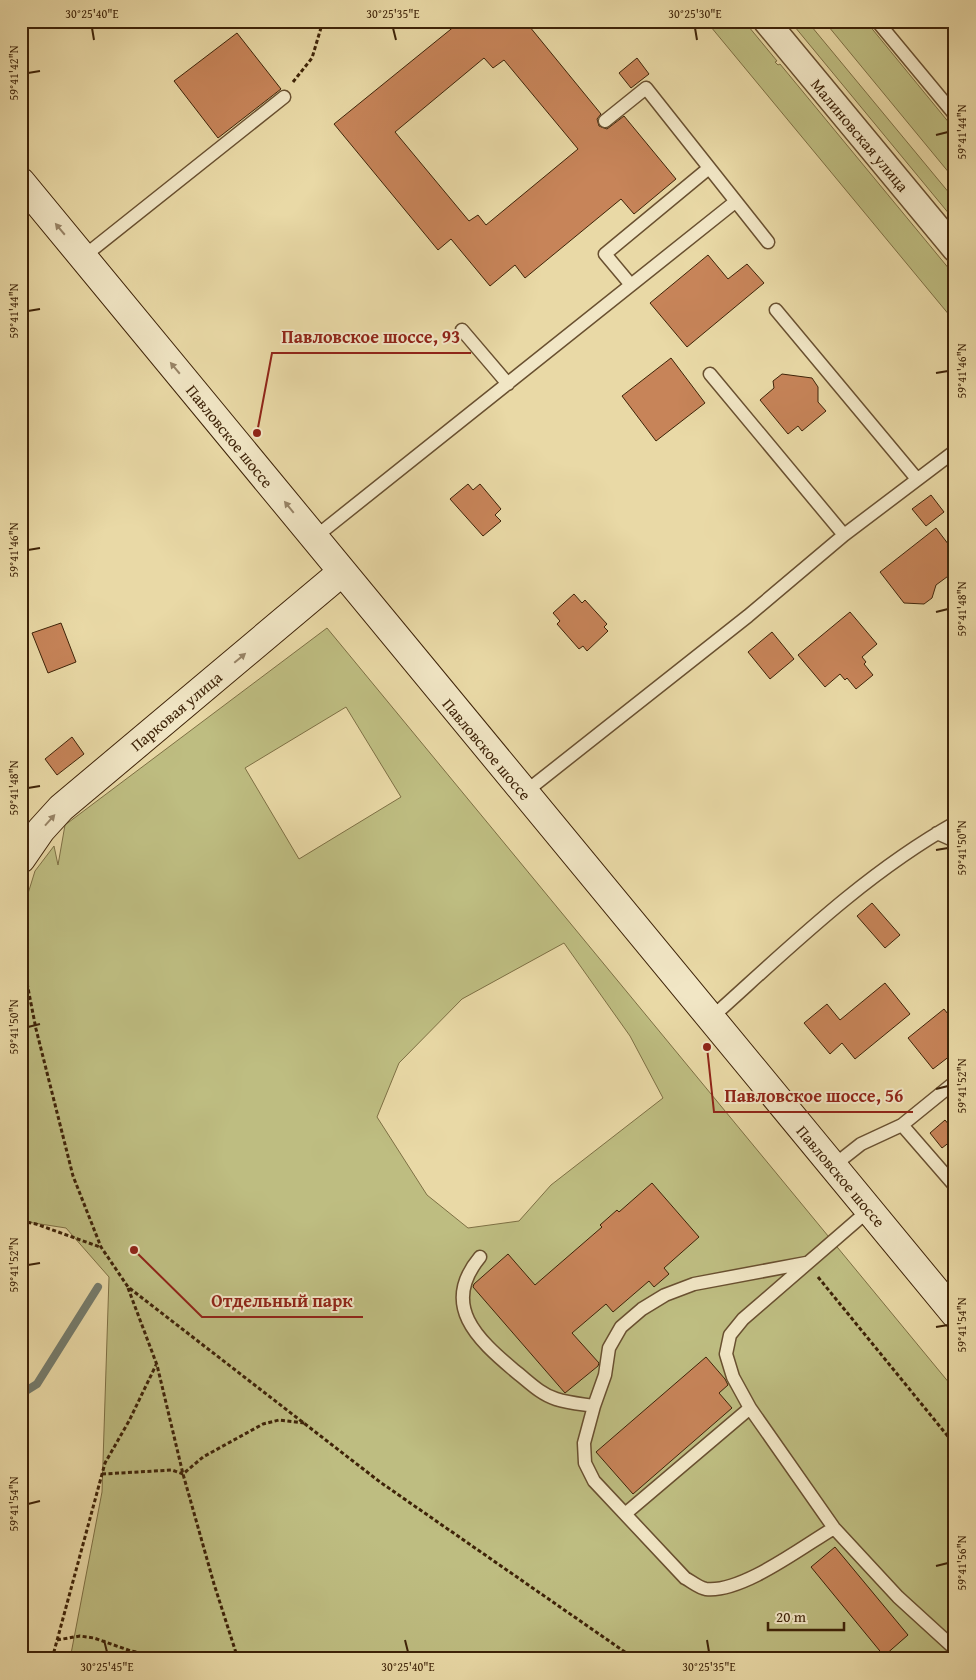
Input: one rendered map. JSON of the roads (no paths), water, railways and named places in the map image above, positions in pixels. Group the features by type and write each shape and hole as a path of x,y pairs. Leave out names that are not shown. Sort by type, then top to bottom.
{"main road":[{"name":"Павловское шоссе","path":"21,182 955,1314"},
{"name":"Парковая улица","path":"21,859 41,830 61,808 342,572"}],"street":[{"name":"Малиновская улица","path":"766,21 955,249"}],"lane":[{"path":"877,21 955,115"},
{"path":"605,121 646,88 768,242"},
{"path":"83,257 284,97"},
{"path":"631,285 604,254 709,168"},
{"path":"314,538 735,202"},
{"path":"776,310 918,480"},
{"path":"462,330 508,384"},
{"path":"710,374 844,536"},
{"path":"524,793 748,616 844,536 955,451"},
{"path":"711,1018 808,930 909,850 955,823"},
{"path":"937,833 955,841"},
{"path":"832,1166 861,1144 902,1125 955,1082"},
{"path":"902,1125 955,1186"},
{"path":"869,1210 744,1319 730,1335 726,1354 733,1377 750,1408 834,1528 898,1597 955,1649"},
{"path":"480,1257 469,1270 462,1288 464,1310 473,1330 490,1350 541,1392 556,1399 594,1406"},
{"path":"806,1263 694,1284 665,1295 642,1309 621,1327 609,1348 605,1375 584,1443 586,1462 594,1481 685,1578 704,1589 727,1587 751,1578 834,1528"},
{"path":"625,1514 750,1408"}],"waterway":[{"path":"21,1394 37,1384 98,1287"}],"place":[{"name":"Павловское шоссе, 93","path":"257,433"},
{"name":"Павловское шоссе, 56","path":"707,1047"},
{"name":"Отдельный парк","path":"134,1250"}]}
